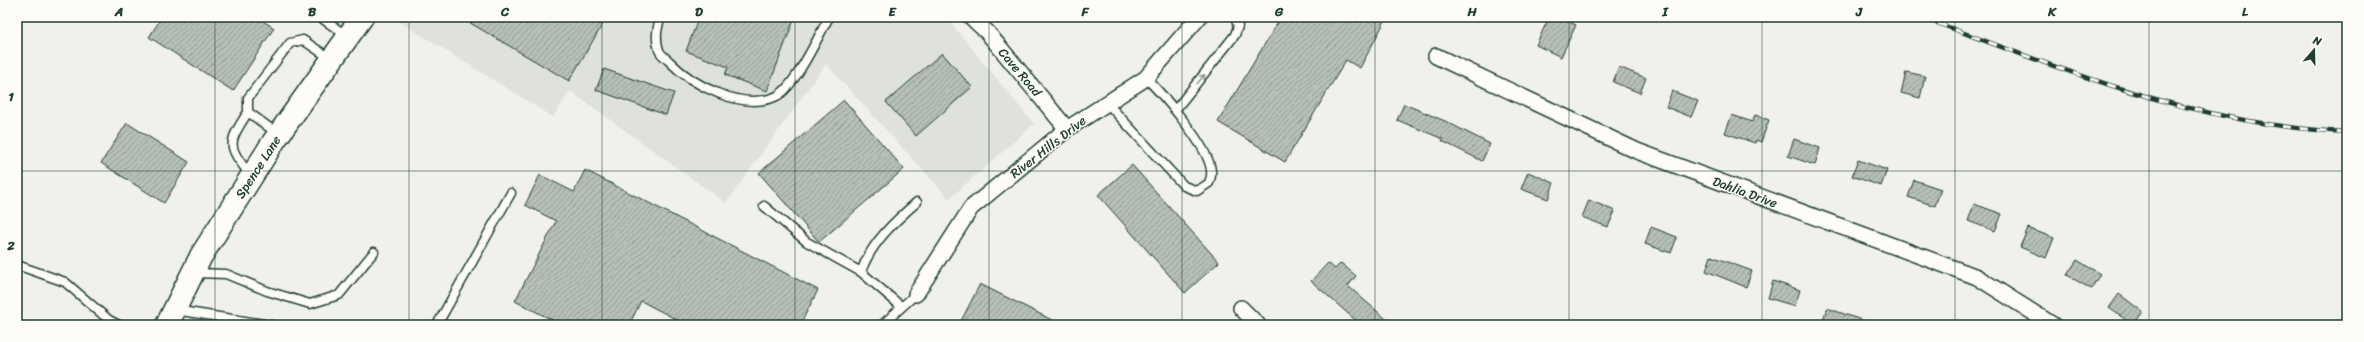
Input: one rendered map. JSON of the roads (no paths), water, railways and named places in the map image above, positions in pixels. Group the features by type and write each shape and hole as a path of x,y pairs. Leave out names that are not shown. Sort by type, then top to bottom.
{"main road":[{"name":"Spence Lane","path":"171,318 201,256 279,135 362,17"}],"street":[{"name":"Cave Road","path":"971,17 987,32 1067,129"},
{"name":"River Hills Drive","path":"916,294 971,208 1067,129 1146,78 1199,17"},
{"name":"Dahlia Drive","path":"1436,56 1637,151 1977,277 2053,325"},
{"path":"1241,308 1258,325"}],"lane":[{"path":"320,17 348,37"},
{"path":"661,17 657,27 659,51 681,74 721,95 745,101 777,96 785,88 805,61 829,17"},
{"path":"1176,109 1235,35 1238,26 1235,17"},
{"path":"252,176 232,152 232,136 248,112 248,98 290,43 302,40 332,60"},
{"path":"1106,103 1184,186 1197,191 1209,183 1211,171 1206,158 1176,109 1146,78"},
{"path":"248,112 279,135"},
{"path":"437,325 510,193"},
{"path":"861,272 866,258 891,225 918,202"},
{"path":"764,206 807,242 861,272 902,307"},
{"path":"193,273 226,274 267,292 310,304 339,295 374,252"},
{"path":"17,265 65,282 109,320 119,325"},
{"path":"882,325 916,294"},
{"path":"171,318 270,325"}],"railway":[{"path":"1921,17 2077,74 2183,106 2237,119 2291,127 2347,132"}]}
